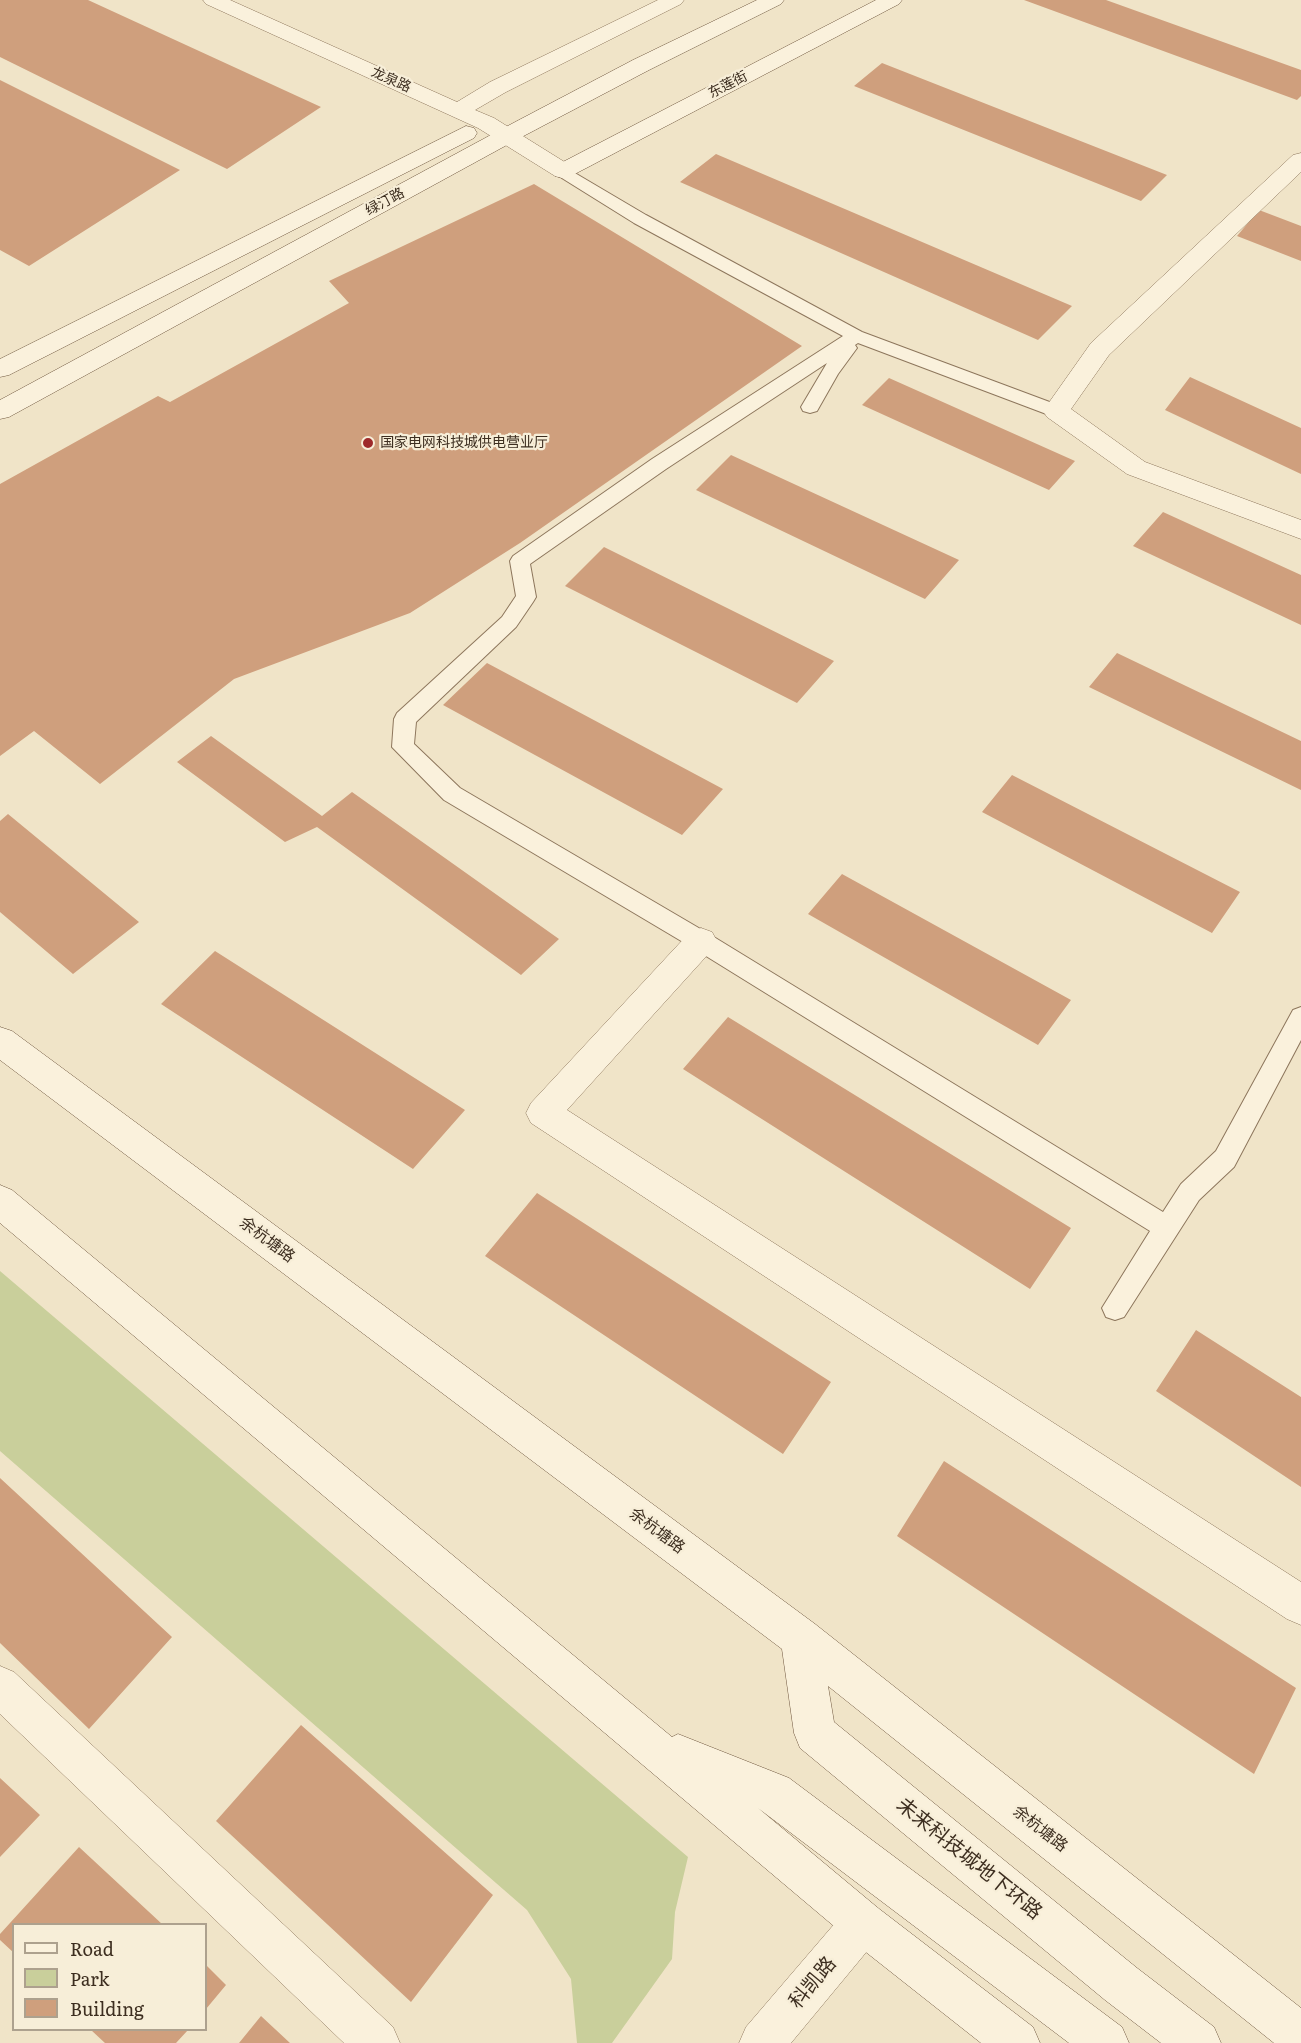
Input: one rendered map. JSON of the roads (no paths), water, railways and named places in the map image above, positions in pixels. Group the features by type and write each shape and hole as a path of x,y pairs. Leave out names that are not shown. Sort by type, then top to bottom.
{"street":[{"name":"龙泉路","path":"213,0 486,123 563,171"},
{"path":"458,110 498,87 674,0"},
{"name":"绿汀路","path":"0,369 734,0"},
{"name":"绿汀路","path":"0,411 508,135 641,65 774,0"},
{"name":"东莲街","path":"563,171 892,0"},
{"path":"1301,160 1100,349 1056,411 1136,468 1301,530"},
{"path":"701,941 543,1113 1301,1605"},
{"name":"余杭塘路","path":"0,1041 801,1638 1301,2036"},
{"path":"1,1203 863,1923 1017,2043"},
{"name":"未来科技城地下环路","path":"801,1638 815,1733 1121,1984 1198,2043"},
{"path":"0,1686 376,2043"},
{"path":"651,1745 774,1793 1106,2043"},
{"name":"科凯路","path":"762,2043 863,1923"}],"lane":[{"path":"563,171 640,219 856,336 1056,411"},
{"path":"810,407 830,372 856,336"},
{"path":"856,336 659,464 520,561 526,597 509,622 405,719 403,747 452,794 701,941 1167,1228"},
{"path":"1115,1308 1191,1192 1225,1158 1301,1017"}],"place":[{"name":"国家电网科技城供电营业厅","path":"368,443"}]}
